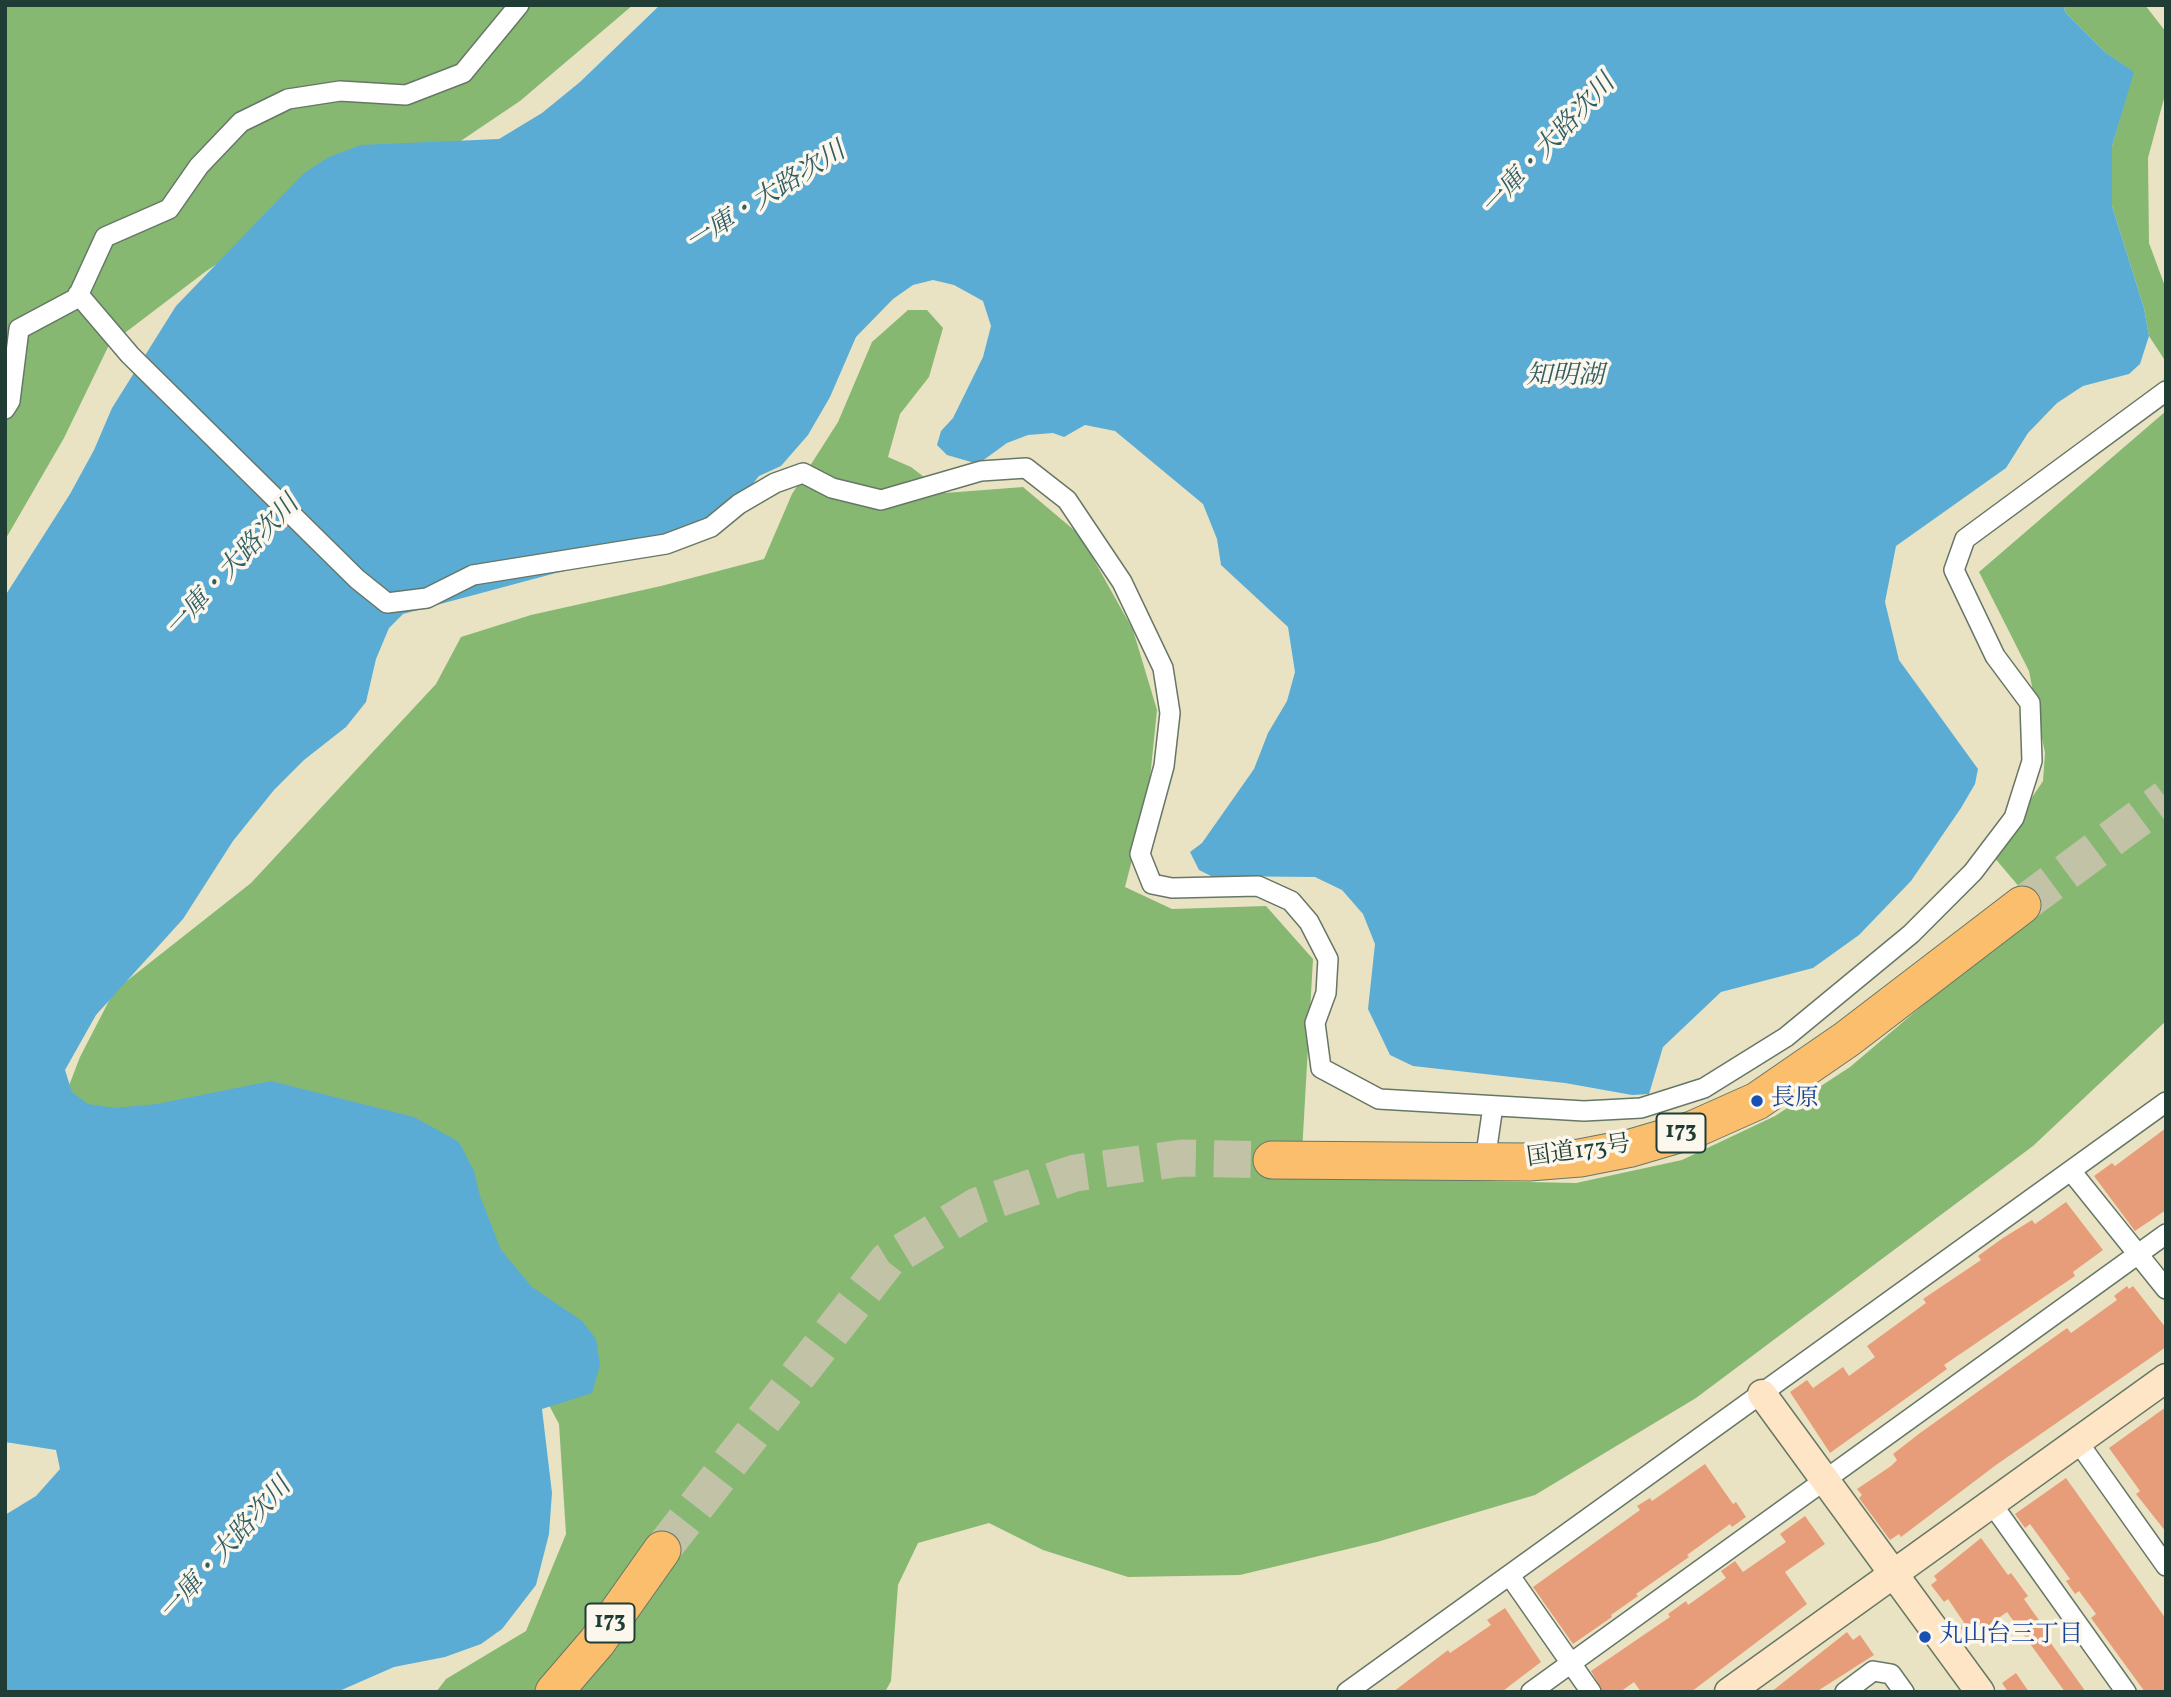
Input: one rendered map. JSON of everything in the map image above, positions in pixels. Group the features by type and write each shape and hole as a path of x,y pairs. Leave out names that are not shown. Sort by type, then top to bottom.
{"highway":[{"name":"国道173号","path":"1272,1160 1485,1161 1580,1158 1631,1148 1692,1130 1757,1101 1847,1039 2022,905"},
{"name":"173","path":"554,1692 597,1642 662,1550"}],"street":[{"path":"5,409 10,401 19,329 77,298 105,237 169,209 200,166 241,122 288,99 340,91 405,95 463,74 519,5"},
{"path":"79,294 130,355 357,579 387,603 427,598 473,575 666,544 711,527 739,504 763,490 803,473 832,488 881,500 981,471 1026,468 1067,500 1122,582 1163,668 1170,713 1164,766 1140,854 1152,884 1172,888 1258,886 1291,901 1309,922 1328,959 1326,993 1315,1023 1321,1068 1379,1099 1584,1111 1641,1108 1704,1088 1786,1037 1911,934 1973,872 2014,818 2032,761 2029,703 1996,656 1954,570 1965,539 2166,391"},
{"path":"1347,1692 2166,1102"},
{"path":"1485,1161 1493,1105"},
{"path":"2071,1171 2166,1289"},
{"path":"1531,1692 2166,1234"},
{"path":"1729,1692 2166,1378"},
{"path":"1762,1394 1980,1692"},
{"path":"2078,1441 2166,1566"},
{"path":"1992,1504 2126,1692"},
{"path":"1510,1576 1591,1692"},
{"path":"1845,1692 1873,1671 1891,1674 1904,1692"}],"green space":[{"path":"5,5 633,5 520,101 431,161 304,205 205,272 109,345 64,438 5,540"},
{"path":"2064,5 2145,5 2166,32 2166,91 2148,158 2149,243 2166,289 2166,362 2149,336 2144,308 2112,206 2112,146 2133,72 2105,52 2065,12"},
{"path":"908,310 927,310 943,328 929,377 900,414 888,457 911,467 945,493 1023,487 1080,535 1133,630 1157,710 1148,798 1125,887 1172,909 1266,906 1313,959 1301,1170 1431,1180 1576,1183 1682,1160 1775,1116 1850,1067 1950,982 2003,943 2038,909 1993,856 2043,781 2045,753 2029,671 1979,572 2166,411 2166,1021 2033,1146 1696,1398 1535,1495 1377,1542 1240,1575 1128,1577 1043,1550 989,1523 918,1543 898,1585 891,1681 885,1692 436,1692 446,1679 526,1631 566,1534 559,1424 508,1328 55,1122 80,1057 114,991 251,883 436,684 461,637 531,615 661,586 764,559 792,494 838,422 872,342"}],"water":[{"name":"知明湖","path":"660,5 2064,5 2065,12 2105,52 2134,72 2112,146 2112,206 2144,308 2149,336 2140,364 2129,374 2083,386 2057,403 2028,433 2006,468 1896,546 1885,602 1899,660 1978,769 1975,784 1961,808 1911,881 1859,935 1813,968 1721,992 1663,1047 1649,1094 1632,1095 1565,1083 1413,1066 1390,1055 1368,1009 1375,944 1363,914 1342,890 1315,877 1211,876 1199,870 1190,852 1202,843 1254,769 1268,733 1287,701 1295,672 1288,627 1221,565 1217,539 1203,504 1115,431 1085,425 1064,437 1053,433 1028,435 1007,443 978,464 947,455 937,445 941,431 953,418 983,357 991,326 983,301 954,285 933,280 913,285 893,299 856,337 830,397 808,435 781,466 759,476 715,531 687,545 556,573 403,614 389,628 376,659 366,702 346,727 304,760 274,790 233,841 183,919 96,1015 65,1070 72,1092 88,1104 115,1108 157,1104 271,1081 414,1117 459,1142 474,1171 480,1196 501,1250 532,1287 582,1321 596,1339 600,1365 592,1393 542,1409 552,1493 549,1534 536,1585 502,1629 481,1644 445,1657 394,1667 337,1692 5,1692 5,1515 36,1496 60,1469 56,1450 5,1442 5,596 70,494 94,450 112,408 176,306 304,173 329,157 361,145 499,139 542,113 580,82"}],"building":[{"path":"2166,1128 2166,1210 2135,1231 2094,1176 2112,1163 2115,1166"},
{"path":"2066,1202 2103,1250 2073,1272 2075,1276 1944,1365 1947,1369 1830,1453 1790,1392 1807,1380 1813,1388 1843,1367 1849,1376 1875,1357 1867,1346 1926,1303 1923,1299 1981,1260 1978,1256 2003,1238 2032,1220 2035,1224"},
{"path":"2127,1286 2129,1289 2133,1286 2166,1328 2166,1347 1996,1465 1901,1537 1899,1534 1890,1540 1859,1498 1862,1495 1857,1489 1891,1466 1897,1460 1893,1454 1920,1433 2067,1328 2071,1333 2117,1300 2114,1296"},
{"path":"2166,1407 2166,1532 2136,1494 2140,1491 2109,1448"},
{"path":"1705,1464 1733,1504 1736,1502 1746,1517 1732,1527 1730,1524 1687,1555 1689,1557 1636,1594 1638,1596 1611,1615 1612,1617 1573,1644 1533,1587 1640,1510 1637,1506 1650,1498 1652,1501"},
{"path":"2066,1478 2166,1619 2166,1692 2145,1692 2091,1618 2096,1614 2079,1591 2075,1594 2066,1581 2070,1579 2030,1524 2025,1528 2015,1514"},
{"path":"1805,1516 1825,1544 1785,1572 1807,1604 1691,1692 1641,1692 1634,1682 1620,1692 1603,1692 1591,1671 1670,1617 1668,1614 1686,1601 1688,1605 1726,1578 1721,1571 1735,1561 1743,1572 1786,1542 1780,1534"},
{"path":"1981,1538 2008,1575 2011,1573 2028,1596 2024,1599 2048,1633 2045,1635 2086,1692 2065,1692 2007,1612 1969,1639 1960,1627 1965,1624 1948,1599 1944,1602 1931,1585 1937,1580 1934,1576"},
{"path":"1505,1608 1541,1662 1502,1692 1393,1692 1448,1650 1450,1653 1491,1625 1487,1620"},
{"path":"1847,1632 1853,1640 1860,1635 1874,1655 1816,1692 1771,1692"},
{"path":"2016,1673 2029,1692 2008,1692 2002,1683"}],"tunnel":[{"path":"2022,905 2166,798"},
{"path":"662,1550 887,1261 977,1206 1075,1173 1182,1158 1272,1160"}],"place":[{"name":"長原","path":"1757,1101"},
{"name":"丸山台三丁目","path":"1925,1637"}],"water label":[{"name":"一庫・大路次川","path":"1550,147"},
{"name":"一庫・大路次川","path":"767,199"},
{"name":"一庫・大路次川","path":"234,568"},
{"name":"一庫・大路次川","path":"227,1551"}]}
